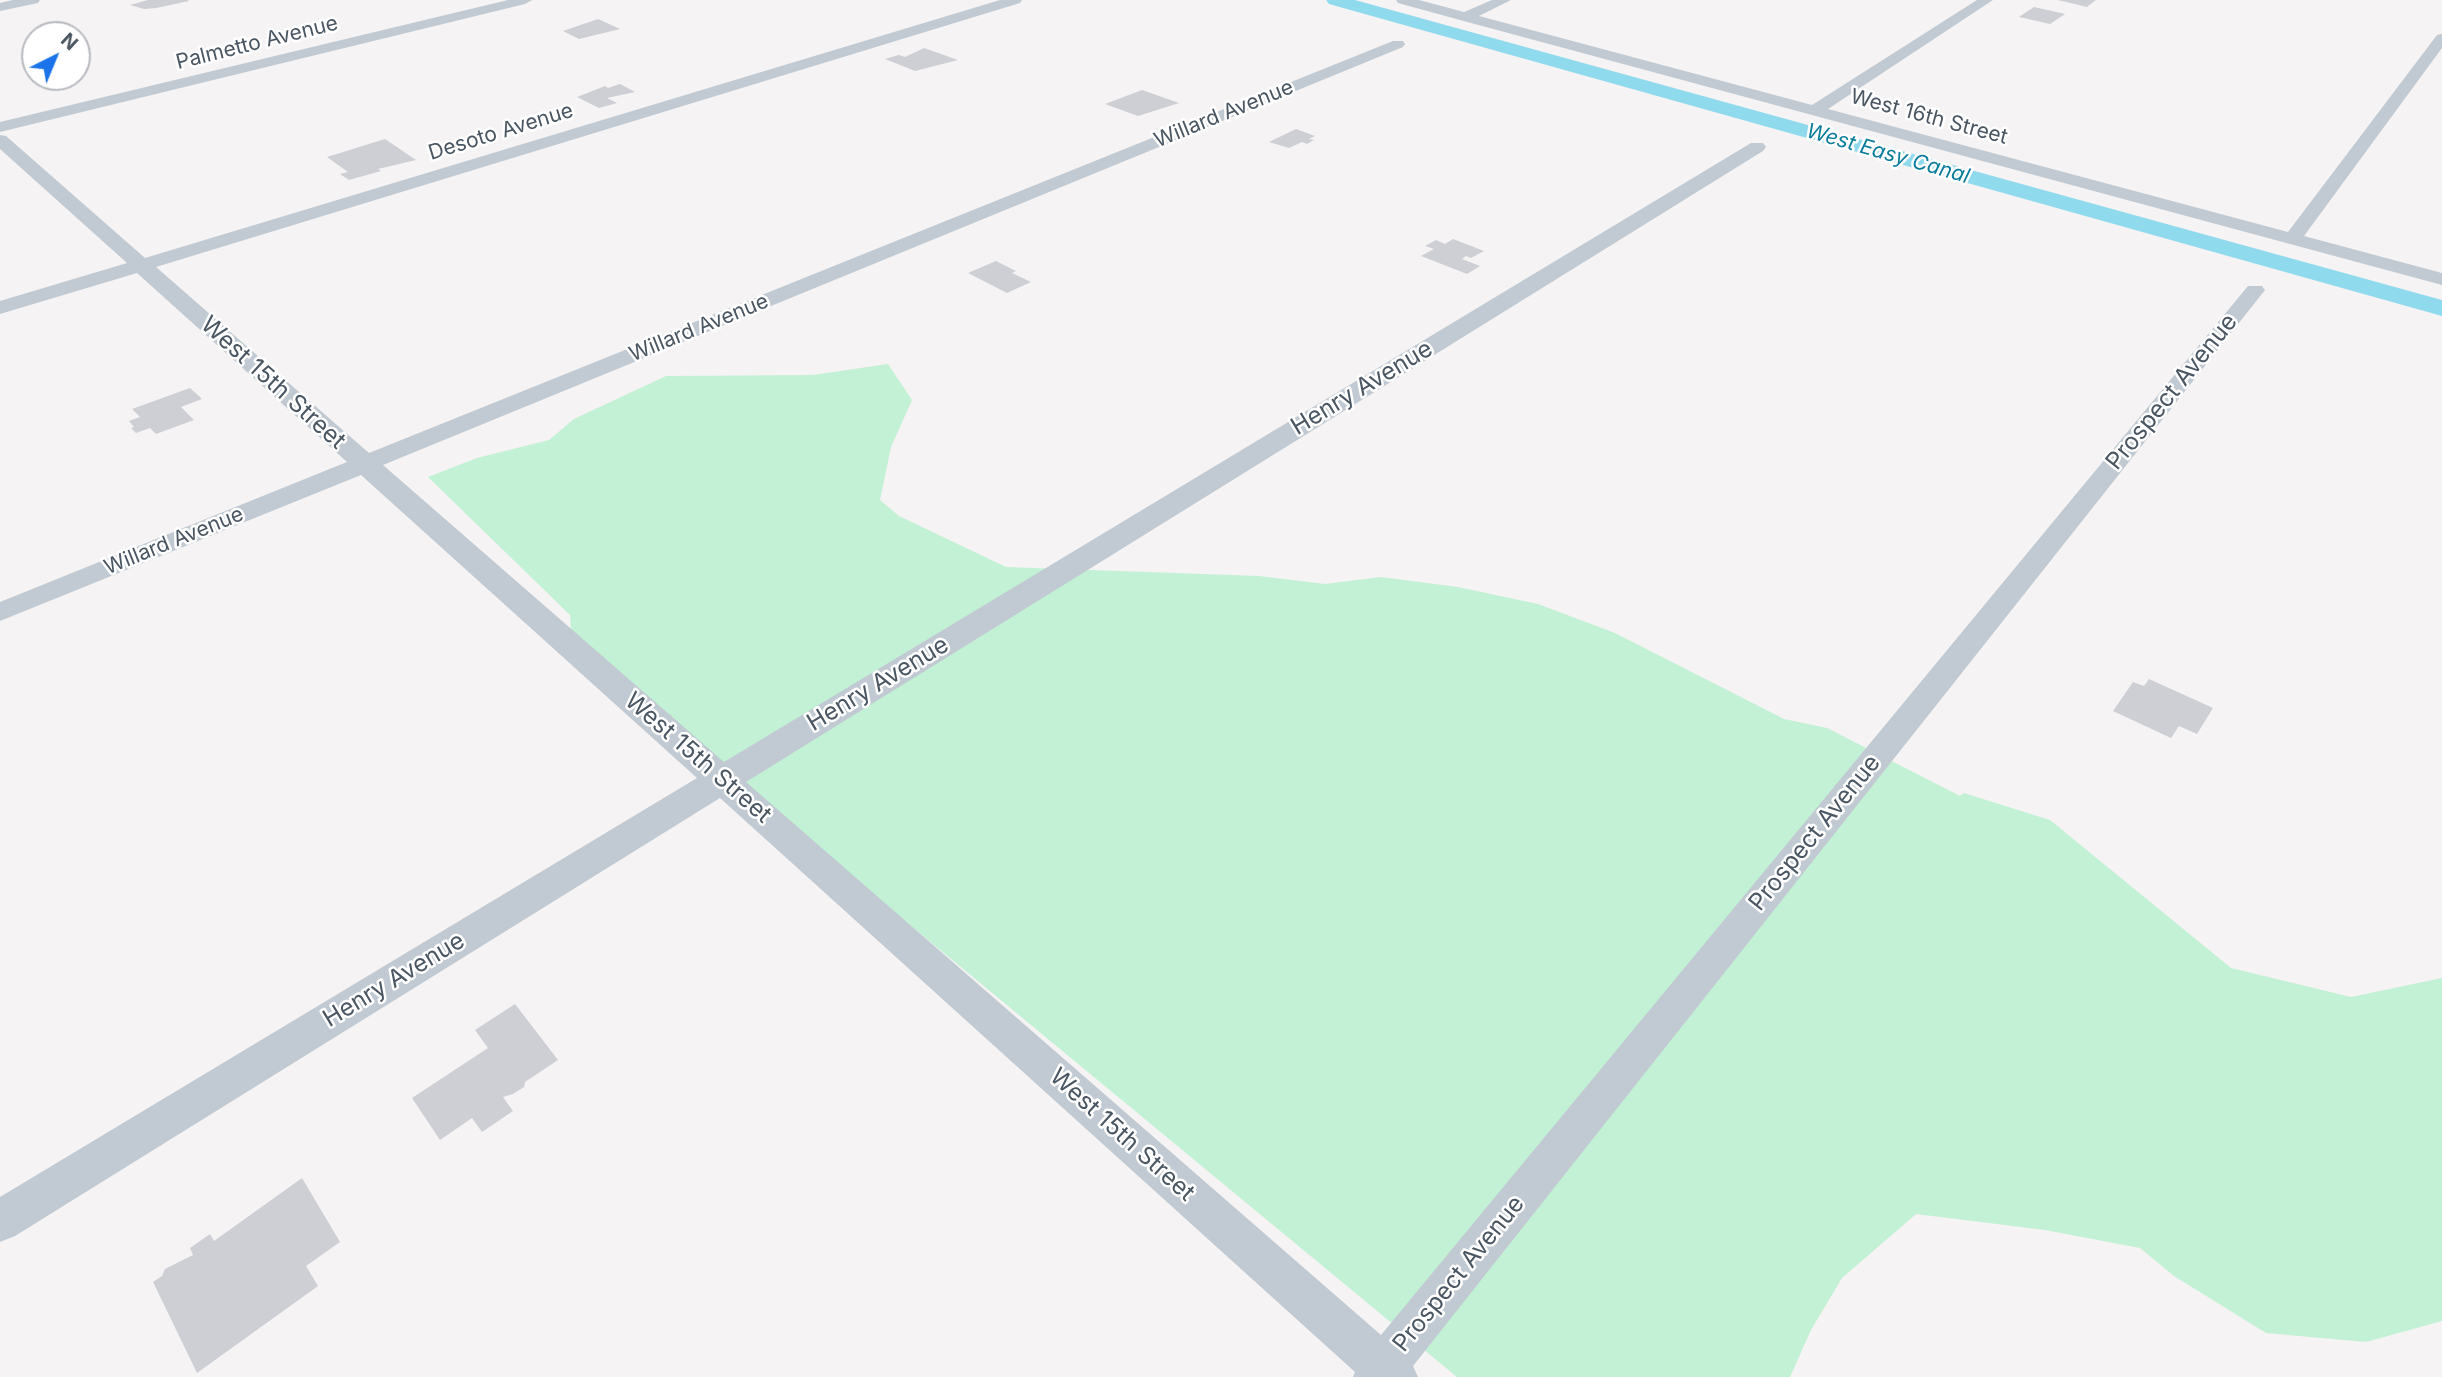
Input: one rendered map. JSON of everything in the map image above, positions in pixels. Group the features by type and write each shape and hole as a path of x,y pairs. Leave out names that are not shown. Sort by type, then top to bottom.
{"street":[{"path":"0,7 33,0"},
{"name":"Palmetto Avenue","path":"0,128 525,0"},
{"name":"Desoto Avenue","path":"0,309 1015,0"},
{"name":"West 16th Street","path":"1403,0 2442,279"},
{"path":"1465,17 1504,0"},
{"path":"1815,110 1986,0"},
{"path":"2292,239 2442,38"},
{"name":"Willard Avenue","path":"0,612 1398,44"},
{"name":"West 15th Street","path":"0,140 722,779 1385,1374"},
{"name":"Henry Avenue","path":"0,1221 1757,147"},
{"name":"Prospect Avenue","path":"1385,1374 2255,290"}],"green space":[{"path":"888,364 912,400 891,447 880,500 899,516 1006,567 1259,576 1325,584 1381,577 1458,587 1538,604 1615,633 1784,719 1827,728 1960,796 1964,793 2050,820 2231,968 2351,997 2442,978 2442,1321 2366,1342 2266,1333 2174,1276 2140,1248 2045,1230 1916,1214 1842,1278 1811,1330 1790,1377 1457,1377 565,640 571,630 570,615 428,477 477,458 549,440 574,419 666,376 813,375"}],"building":[{"path":"148,0 189,1 144,9 130,5"},
{"path":"2058,0 2096,0 2087,7"},
{"path":"2034,7 2065,14 2050,24 2019,17"},
{"path":"598,19 620,29 579,39 563,31"},
{"path":"924,48 958,60 915,71 885,59 899,55 905,57"},
{"path":"620,84 635,92 607,98 617,103 599,108 577,97 605,86 608,88"},
{"path":"1142,90 1179,103 1138,116 1105,104"},
{"path":"1296,129 1315,136 1309,139 1314,140 1289,148 1269,142"},
{"path":"385,139 416,160 378,169 381,171 349,180 340,174 348,172 327,157"},
{"path":"1453,239 1484,251 1471,258 1466,256 1462,259 1480,266 1467,274 1421,256 1434,249 1425,246 1436,240 1445,244"},
{"path":"996,261 1031,282 1007,293 968,273"},
{"path":"190,388 202,399 181,407 194,420 156,434 150,428 136,433 131,428 134,427 129,421 140,417 132,409"},
{"path":"2149,679 2213,708 2197,734 2179,726 2171,738 2113,711 2133,682 2144,686"},
{"path":"515,1004 558,1060 525,1082 524,1087 503,1097 513,1111 482,1132 472,1118 440,1140 412,1098 488,1048 475,1030"},
{"path":"302,1178 340,1242 306,1266 318,1286 197,1373 153,1282 162,1276 165,1269 193,1255 190,1248 210,1234 214,1241"}],"waterway":[{"name":"West Easy Canal","path":"1335,0 2442,308"}]}
